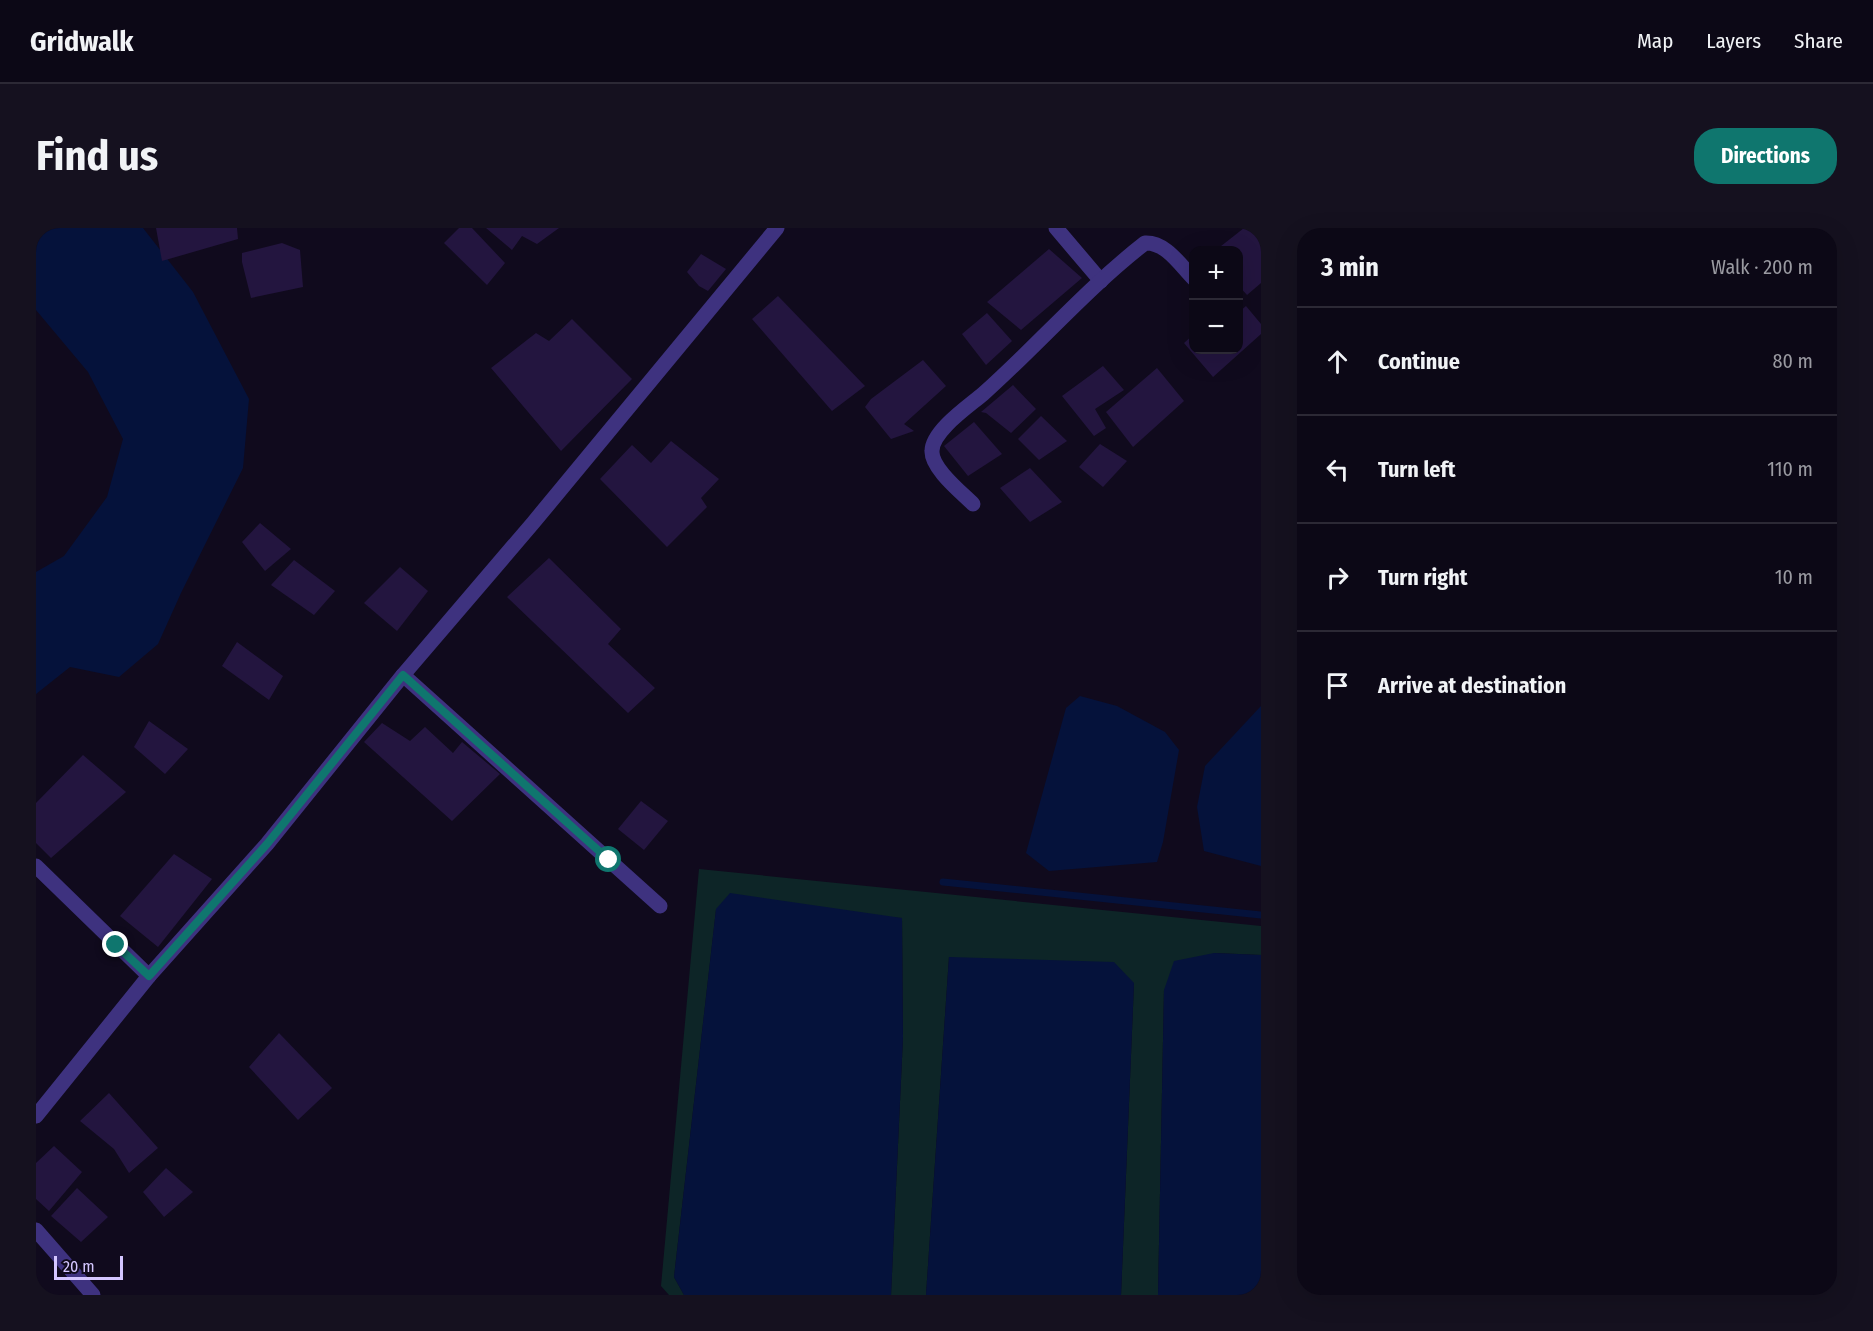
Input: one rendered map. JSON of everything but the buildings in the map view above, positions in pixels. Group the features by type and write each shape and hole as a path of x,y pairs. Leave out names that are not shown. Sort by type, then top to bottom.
{"street":[{"path":"36,1116 149,976 267,844 403,675 541,514 777,228"},
{"path":"1056,228 1101,281"},
{"path":"973,504 940,471 934,460 931,451 940,432 1015,365 1101,281 1145,243 1165,248 1189,274"},
{"path":"403,675 660,906"},
{"path":"36,866 149,976"},
{"path":"36,1230 93,1295"}],"green space":[{"path":"699,869 1261,926 1261,955 1214,953 1164,990 1158,1295 1121,1295 1134,983 949,957 926,1295 891,1295 903,1037 902,918 716,910 674,1277 684,1295 669,1295 661,1286"}],"water":[{"path":"36,228 143,228 193,292 249,399 243,468 158,644 119,677 70,667 36,694 36,572 64,556 107,497 123,439 88,372 36,310"},
{"path":"1080,696 1117,706 1165,732 1179,750 1163,842 1157,862 1049,871 1026,853 1066,708"},
{"path":"1261,706 1261,866 1204,851 1197,807 1205,766"},
{"path":"730,893 902,918 903,1037 891,1295 684,1295 674,1277 716,909"},
{"path":"1214,953 1261,955 1261,1295 1158,1295 1164,990 1174,961"},
{"path":"949,957 1114,962 1134,983 1121,1295 926,1295"}],"waterway":[{"path":"943,882 1261,915"}],"route":[{"path":"116,945 149,976 267,844 403,675 609,860"}]}
